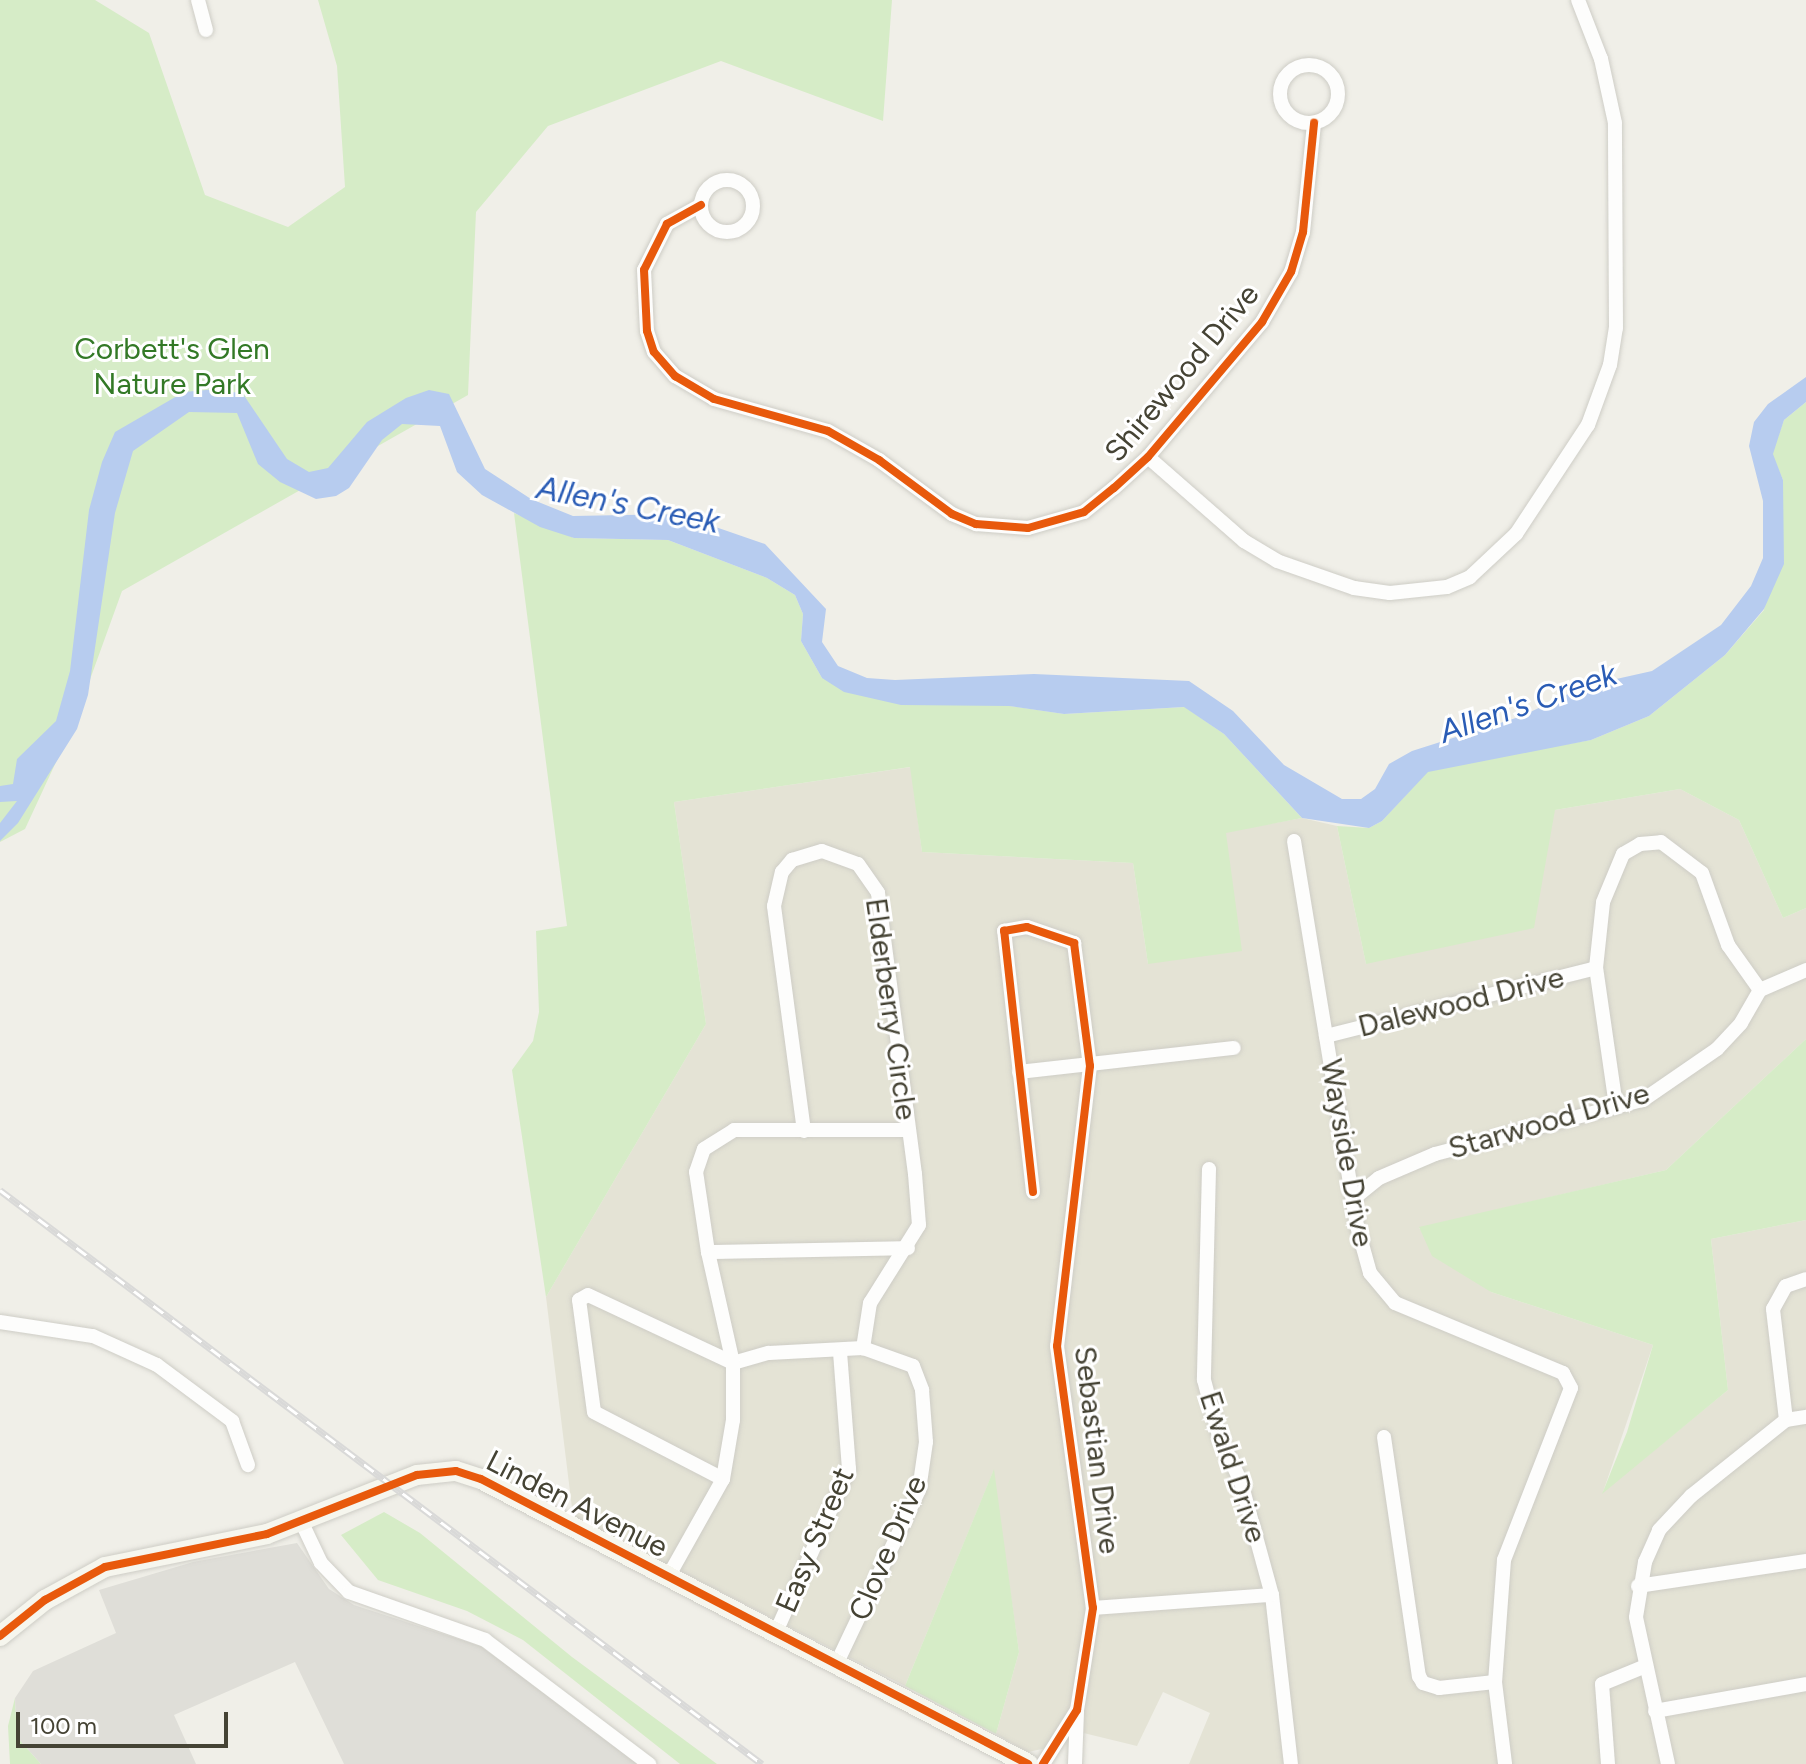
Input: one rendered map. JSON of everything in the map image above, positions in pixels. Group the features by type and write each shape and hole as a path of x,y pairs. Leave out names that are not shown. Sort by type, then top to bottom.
{"street":[{"path":"198,0 206,30"},
{"path":"1148,457 1244,541 1277,561 1354,588 1390,593 1447,587 1470,577 1508,543 1555,481 1588,425 1610,365 1616,328 1615,123 1601,59 1578,0"},
{"path":"1309,65 1327,71 1338,87 1336,106 1314,123 1288,114 1280,97 1291,72 1309,65"},
{"name":"Shirewood Drive","path":"701,205 667,224 653,245 641,289 654,352 691,388 828,431 879,460 939,506 976,524 1028,528 1084,512 1148,457 1262,322 1285,285 1310,199 1314,123"},
{"name":"Wayside Drive","path":"1294,841 1353,1199 1370,1273 1395,1303 1563,1373 1571,1388 1504,1560 1495,1682 1505,1764"},
{"path":"1616,1106 1596,968 1603,902 1623,854 1640,844 1661,842 1702,873 1728,945 1760,990 1806,970"},
{"name":"Elderberry Circle","path":"804,1131 774,906 782,872 792,860 822,851 858,864 878,893 919,1225 908,1248 870,1303 863,1348"},
{"name":"Sebastian Drive","path":"1033,1192 1004,931 1027,927 1074,943 1090,1066 1057,1346 1093,1608 1077,1710 1075,1764"},
{"name":"Dalewood Drive","path":"1326,1036 1596,968"},
{"name":"Starwood Drive","path":"1353,1199 1379,1178 1435,1154 1643,1100 1717,1049 1741,1023 1760,990"},
{"path":"1019,1072 1234,1048"},
{"path":"668,1577 723,1479 733,1420 733,1363 708,1252 696,1172 704,1149 734,1130 907,1130"},
{"name":"Ewald Drive","path":"1209,1169 1204,1380 1219,1436 1241,1482 1272,1595 1291,1764"},
{"path":"708,1252 908,1248"},
{"path":"1786,1420 1773,1309 1786,1286 1806,1279"},
{"path":"723,1479 594,1412 579,1300 588,1295 733,1363"},
{"path":"0,1322 93,1336 157,1365 232,1421 248,1465"},
{"name":"Clove Drive","path":"733,1363 769,1353 840,1352 863,1348 913,1366 926,1417 924,1474 837,1663"},
{"name":"Easy Street","path":"776,1632 849,1469 840,1352"},
{"path":"1668,1764 1643,1667 1638,1586 1659,1530 1691,1496 1786,1420 1806,1417"},
{"path":"1384,1437 1419,1676 1423,1683 1439,1688 1495,1682"},
{"name":"Linden Avenue","path":"0,1636 45,1600 105,1567 302,1523 440,1470 481,1479 1028,1764"},
{"path":"302,1523 321,1563 349,1592 485,1640 649,1764"},
{"path":"1638,1586 1806,1561"},
{"path":"1093,1608 1272,1595"},
{"path":"1608,1764 1602,1684 1643,1667"},
{"path":"1655,1711 1806,1684"},
{"name":"Sebastian Drive","path":"1043,1764 1077,1710"}],"shaded area":[{"path":"911,767 922,852 1133,863 1148,964 1225,832 1302,818 1337,826 1366,964 1555,810 1680,789 1739,820 1783,918 1806,908 1806,1039 1666,1170 1419,1228 1491,1292 1653,1345 1603,1492 1728,1390 1711,1239 1806,1220 1806,1764 1189,1764 1210,1713 1163,1692 1137,1746 1063,1728 1051,1747 1028,1752 996,1734 1019,1652 993,1472 905,1686 573,1516 546,1297 706,1024 674,802"},
{"path":"297,1543 329,1589 354,1605 480,1646 644,1764 344,1764 295,1662 174,1715 196,1764 41,1764 17,1737 15,1698 33,1671 116,1633 99,1590 193,1562"}],"green space":[{"name":"Corbett's Glen Nature Park","path":"0,0 95,0 149,33 205,195 288,227 345,187 337,66 318,0 892,0 883,121 721,61 548,126 476,212 468,395 122,591 75,721 25,829 0,842"},
{"path":"1806,402 1806,908 1783,918 1739,820 1680,789 1555,810 1534,928 1366,964 1337,826 1369,828 1382,821 1427,772 1444,765 1591,740 1649,716 1725,655 1764,610 1783,480 1772,454 1784,420"},
{"path":"514,513 574,538 668,540 767,578 795,595 803,614 801,641 822,678 1064,714 1185,707 1224,734 1302,818 1226,833 1242,951 1148,964 1133,863 922,852 910,767 674,802 706,1024 546,1297 512,1070 533,1041 539,1012 536,931 567,926"},
{"path":"1806,1039 1806,1220 1711,1239 1728,1390 1602,1494 1627,1432 1653,1345 1491,1292 1432,1256 1419,1227 1666,1170"},
{"path":"994,1469 1019,1652 996,1734 905,1686"},
{"path":"384,1512 420,1533 572,1657 717,1764 680,1764 523,1640 467,1611 378,1580 341,1535"},
{"path":"15,1698 17,1737 41,1764 10,1764 8,1726"}],"water":[{"path":"1806,377 1806,402 1784,420 1773,454 1783,480 1784,564 1764,609 1725,655 1649,716 1591,740 1428,772 1382,821 1369,828 1302,818 1224,734 1184,707 1064,714 1009,706 901,705 844,692 822,678 801,641 803,614 795,595 767,578 668,540 574,538 540,527 482,495 457,472 440,426 402,424 382,440 349,488 336,496 316,499 280,482 258,464 237,413 189,412 133,451 115,513 88,695 77,729 18,823 0,841 0,823 17,801 0,802 0,786 13,784 17,759 56,721 70,671 89,510 102,462 115,432 184,392 218,389 243,394 287,459 309,472 328,468 367,422 406,398 429,390 449,394 485,469 531,499 573,516 678,514 765,544 826,609 822,642 838,666 867,678 895,680 1034,674 1189,681 1233,711 1284,765 1342,799 1361,799 1375,789 1389,764 1412,751 1522,716 1585,686 1652,671 1721,625 1751,586 1763,558 1763,501 1749,446 1754,422 1768,404"}],"railway":[{"path":"0,1190 762,1764"}],"cycle path":[{"path":"701,205 667,224 644,270 647,331 654,352 675,376 714,399 828,431 879,460 952,514 976,524 1028,528 1084,512 1114,488 1148,457 1262,322 1291,272 1303,232 1314,123"},
{"path":"1033,1192 1004,931 1027,927 1074,943 1090,1066 1057,1346 1093,1608 1077,1710 1043,1764"},
{"path":"0,1636 45,1600 105,1567 267,1534 417,1475 456,1471 481,1479 1028,1764"}],"water label":[{"name":"Allen's Creek","path":"628,505"},
{"name":"Allen's Creek","path":"1528,703"}]}
